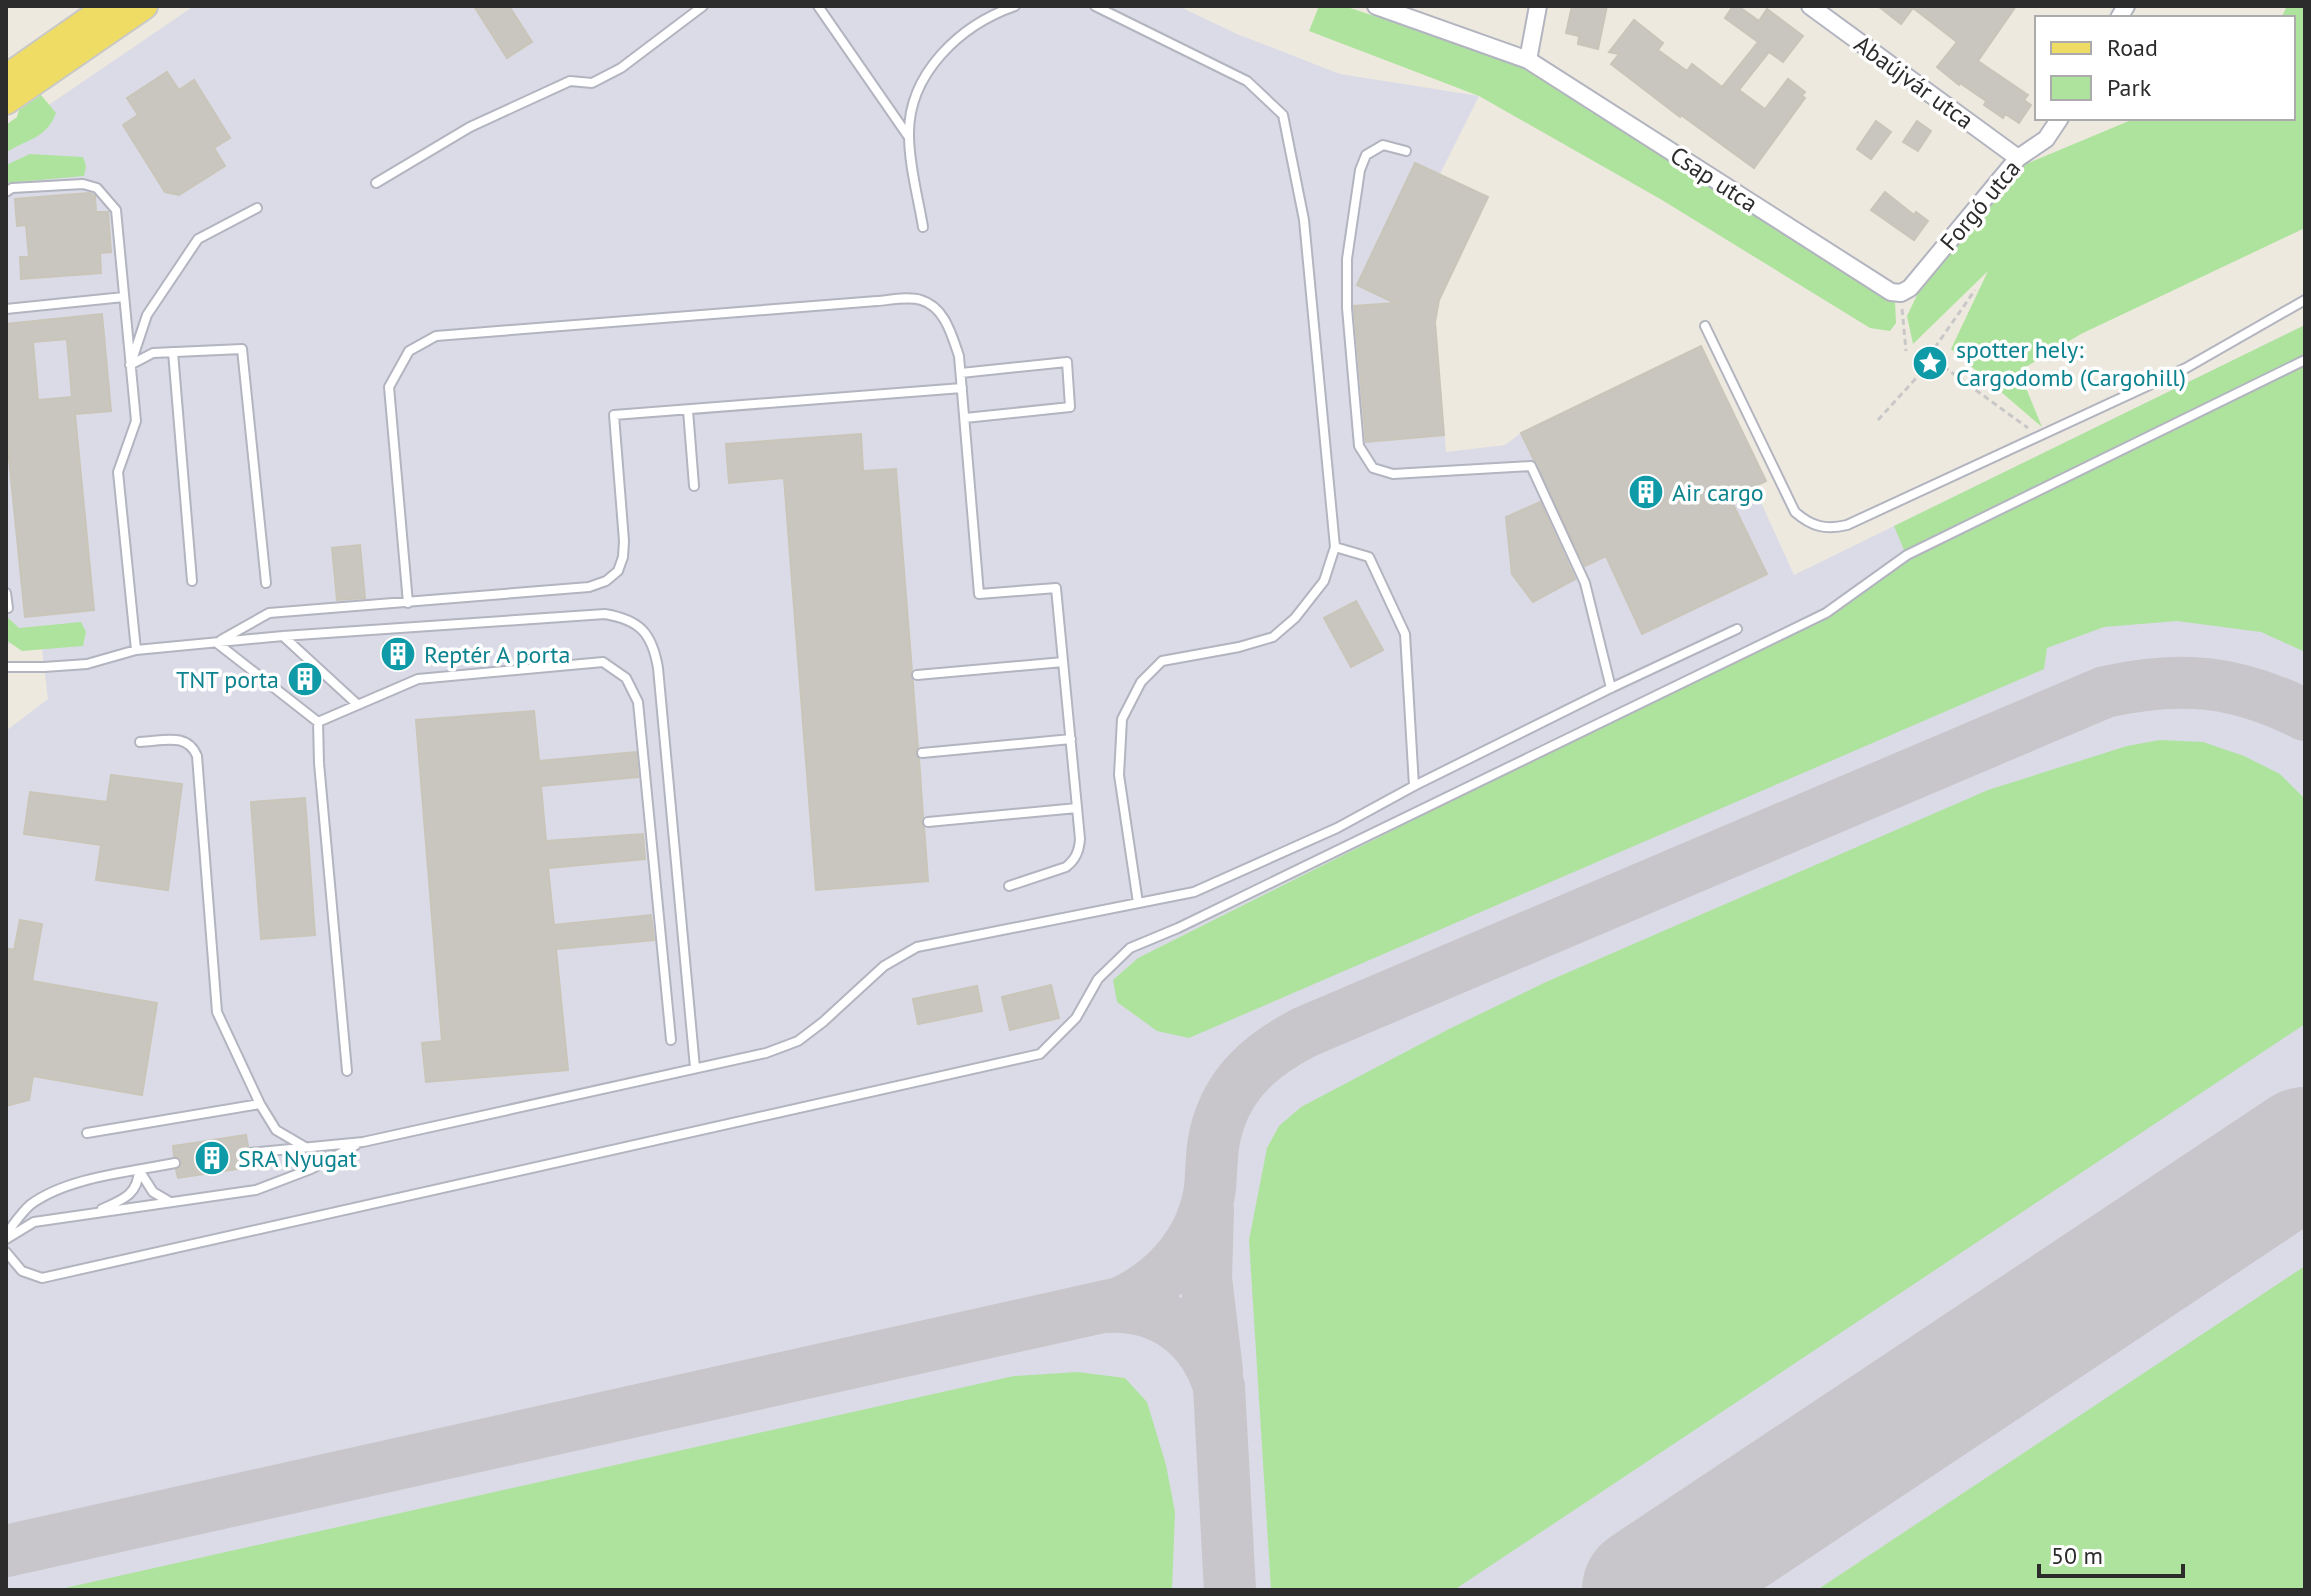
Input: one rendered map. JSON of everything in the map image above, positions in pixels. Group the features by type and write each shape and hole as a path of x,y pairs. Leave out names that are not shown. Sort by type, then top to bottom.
{"main road":[{"path":"6,78 109,6"},
{"path":"6,101 144,6"}],"street":[{"name":"Csap utca","path":"1376,6 1528,60 1891,292 1901,293"},
{"path":"1528,60 1538,6"},
{"name":"Abaújvár utca","path":"1810,6 2018,158"},
{"name":"Forgó utca","path":"1901,293 1910,288 2018,158 2046,139 2059,120"}],"lane":[{"path":"376,183 470,127 570,81 592,83 621,68 703,6"},
{"path":"818,6 908,136"},
{"path":"923,227 908,136 911,102 930,67 959,36 1000,11 1015,6"},
{"path":"1095,6 1247,81 1283,115 1304,220 1335,547 1324,581 1295,618 1273,637 1239,647 1162,661 1141,682 1122,719 1119,775 1138,903"},
{"path":"1406,151 1383,145 1366,155 1360,170 1347,259 1347,308 1359,446 1373,468 1393,474 1531,466 1585,583 1611,688"},
{"path":"6,192 12,188 83,184 97,188 116,210 136,421 118,472 136,650"},
{"path":"130,365 147,315 198,239 257,208"},
{"path":"6,309 124,297"},
{"path":"408,603 389,387 409,351 436,336 921,300 937,309 948,324 959,356 979,594 1056,588 1080,839 1073,861 1066,867 1009,886"},
{"path":"1705,326 1795,512 1806,522 1833,529 2186,368 2305,300"},
{"path":"130,365 153,353 242,349 266,583"},
{"path":"173,352 192,581"},
{"path":"6,1252 22,1271 42,1278 1040,1054 1076,1018 1098,979 1130,948 1435,805 1826,613 1907,555 2305,360"},
{"path":"961,373 1067,362 1070,407 965,418"},
{"path":"217,643 269,613 589,587 606,581 618,571 624,541 614,415 962,388"},
{"path":"688,410 694,486"},
{"path":"1335,547 1369,557 1405,634 1414,786"},
{"path":"6,593 8,608"},
{"path":"6,667 87,664 136,650 283,636 605,614 630,620 649,637 658,668 695,1068"},
{"path":"249,1153 363,1142 766,1053 798,1041 884,966 917,947 1194,892 1337,828 1414,786 1737,629"},
{"path":"283,636 358,705"},
{"path":"217,643 318,722 347,1071"},
{"path":"318,722 418,679 603,662 626,678 638,702 671,1040"},
{"path":"917,675 1063,662"},
{"path":"922,753 1071,739"},
{"path":"140,742 184,740 193,746 197,756 217,1012 260,1104 276,1130 306,1148"},
{"path":"928,822 1077,808"},
{"path":"87,1133 260,1104"},
{"path":"6,1236 34,1222 256,1190 311,1169 363,1142"},
{"path":"6,1236 28,1207 57,1190 75,1183 175,1163"},
{"path":"139,1170 153,1192 171,1203"},
{"path":"91,1214 131,1194 137,1187 139,1170"}],"path":[{"path":"1878,420 1918,376 1975,290"},
{"path":"1901,293 1906,351"},
{"path":"1929,356 1978,394 2041,436"}],"shaded area":[{"path":"194,6 1178,6 1237,34 1340,74 1479,96 1440,174 1488,197 1439,300 1435,321 1446,452 1505,445 1521,433 1701,346 1766,481 1754,487 1794,575 2305,325 2305,1590 6,1590 6,733 48,699 41,641 6,644 6,134"}],"green space":[{"path":"1319,6 1344,6 1527,70 1895,301 1896,323 1890,331 1870,328 1662,200 1479,96 1309,31"},
{"path":"2287,6 2305,6 2305,228 2081,334 2019,371 2042,427 1951,349 1988,271 1913,344 1907,316 1918,293 2026,164 2131,120 2295,120 2295,16 2282,16"},
{"path":"41,95 56,113 52,122 41,134 6,153 6,125 17,117 19,110"},
{"path":"30,154 83,157 86,166 84,176 6,183 6,165"},
{"path":"2305,325 2305,652 2261,632 2177,621 2104,627 2047,648 2044,669 1189,1038 1157,1031 1117,1002 1113,980 1138,958 1826,613 1906,555 1894,526"},
{"path":"6,616 19,628 81,622 86,632 83,646 22,651 6,640"},
{"path":"2160,740 2203,742 2244,756 2280,774 2305,799 2305,1024 1454,1590 1271,1590 1249,1240 1267,1148 1279,1126 1301,1107 1546,982 1988,790 2127,746"},
{"path":"2305,1266 2305,1590 1817,1590"},
{"path":"1078,1372 1125,1378 1147,1402 1166,1465 1175,1512 1172,1590 56,1590 1014,1376"}],"building":[{"path":"474,6 509,6 532,42 507,58"},
{"path":"1572,6 1607,6 1598,49 1578,44 1579,36 1566,33"},
{"path":"1733,6 1738,6 1759,21 1767,9 1803,36 1783,62 1769,52 1739,90 1765,109 1788,79 1805,92 1802,96 1805,98 1754,168 1611,64 1619,54 1609,52 1634,20 1663,43 1658,50 1687,71 1692,64 1722,87 1758,42 1725,18"},
{"path":"1878,6 2016,6 1978,61 2028,95 2024,100 2031,105 2019,123 2005,114 2003,118 1984,105 1986,101 1937,67 1957,42 1913,8 1901,24"},
{"path":"167,72 179,90 194,80 230,138 214,148 225,166 179,195 165,192 123,125 138,115 127,98"},
{"path":"1876,121 1891,132 1871,159 1857,149"},
{"path":"1917,121 1931,131 1918,151 1903,142"},
{"path":"1415,163 1488,197 1439,300 1435,322 1444,435 1366,442 1354,306 1395,303 1357,285"},
{"path":"1885,192 1914,215 1916,212 1928,221 1914,240 1871,210"},
{"path":"89,193 95,196 96,212 108,212 111,252 100,253 101,273 21,279 20,257 29,257 26,225 17,226 15,199"},
{"path":"102,314 111,411 75,414 94,610 25,617 6,429 6,324","holes":["67,339 72,397 38,400 33,342"]},
{"name":"Air cargo","path":"1701,346 1766,481 1730,498 1767,574 1642,634 1606,556 1585,566 1521,433"},
{"path":"861,434 863,471 896,469 918,748 915,753 919,759 921,822 928,881 816,890 784,478 729,483 726,444"},
{"path":"1540,502 1575,579 1533,602 1512,574 1506,517"},
{"path":"360,545 365,598 337,600 332,548"},
{"path":"1356,601 1383,650 1351,667 1324,618"},
{"name":"Reptér A porta","path":"401,641 403,660 385,661 384,643"},
{"name":"TNT porta","path":"300,665 320,684 309,694 290,675"},
{"path":"534,711 539,761 636,752 638,777 541,786 546,841 643,834 645,859 548,868 554,925 651,915 654,940 556,949 568,1070 426,1082 422,1043 442,1041 416,720"},
{"path":"111,775 182,784 168,890 96,880 101,845 24,834 30,792 107,802"},
{"path":"305,798 315,935 261,939 251,802"},
{"path":"20,920 42,924 32,981 157,1003 142,1095 33,1076 29,1100 6,1106 6,948 14,950"},
{"path":"1051,985 1059,1018 1010,1030 1002,997"},
{"path":"977,986 982,1011 918,1024 913,999"},
{"name":"SRA Nyugat","path":"246,1135 248,1146 242,1154 250,1160 251,1167 178,1178 176,1170 182,1162 174,1156 173,1146"}],"taxiway":[{"path":"6,1551 1120,1303 1167,1271 1191,1242 1206,1207 1216,1129 1233,1092 1264,1058 1305,1032 2105,692 2158,684 2207,684 2255,694 2305,715"},
{"path":"1208,1210 1206,1278 1217,1371"},
{"path":"1106,1307 1126,1307 1162,1317 1191,1338 1212,1368 1219,1387 1230,1590"}],"runway":[{"path":"1646,1590 2305,1151"}],"place":[{"name":"spotter hely: Cargodomb (Cargohill)","path":"1930,363"},
{"name":"Air cargo","path":"1646,492"},
{"name":"Reptér A porta","path":"398,654"},
{"name":"TNT porta","path":"305,679"},
{"name":"SRA Nyugat","path":"212,1158"}]}
